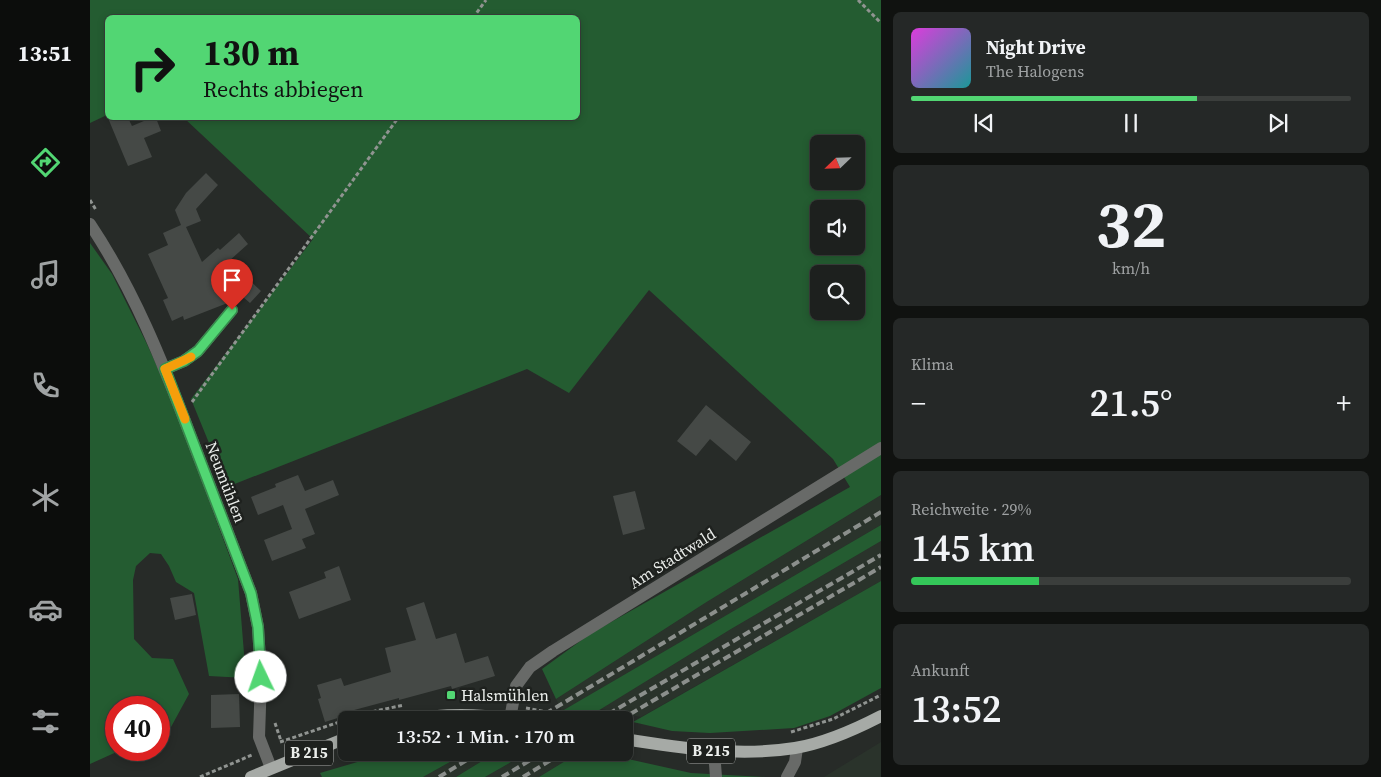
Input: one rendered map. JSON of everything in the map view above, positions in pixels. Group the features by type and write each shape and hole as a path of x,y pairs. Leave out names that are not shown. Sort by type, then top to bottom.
{"main road":[{"name":"B 215","path":"633,740 714,751 762,752 797,748 836,737 881,716"},
{"name":"B 215","path":"251,777 338,741"}],"street":[{"name":"Neumühlen","path":"90,224 103,243 130,292 165,369 251,593 258,627 260,667 259,737 271,768"},
{"path":"165,369 184,361 198,351 232,310"},
{"name":"Am Stadtwald","path":"513,711 516,686 530,667 881,448"},
{"path":"787,777 796,762 797,748"},
{"path":"714,751 716,777"}],"path":[{"path":"475,15 486,0"},
{"path":"858,0 881,23"},
{"path":"181,409 189,406 397,120"},
{"path":"787,733 833,719 881,695"},
{"path":"513,705 544,711"},
{"path":"200,777 245,758"}],"shaded area":[{"path":"881,495 881,525 562,711 556,699 705,603"},
{"path":"881,541 881,581 641,717 633,715 633,711 601,709 731,629"},
{"path":"881,742 881,777 824,777"},
{"path":"452,761 482,761 456,777 423,777"},
{"path":"513,761 565,761 539,777 485,777"}],"green space":[{"path":"90,0 881,0 881,495 705,603 556,699 542,669 590,634 850,487 833,459 649,290 569,393 527,369 227,487 191,399 313,239 186,120 580,120 580,15 105,15 105,116 90,123"},
{"path":"90,243 112,274 170,395 238,579 246,678 209,676 194,593 176,582 161,554 150,553 136,566 133,580 134,639 152,658 173,659 189,694 170,728 170,696 105,696 105,757 90,764"},
{"path":"881,525 881,541 731,629 598,711 562,711"},
{"path":"881,581 881,688 830,716 794,728 710,733 672,731 633,722"},
{"path":"633,760 691,773 766,777 539,777 565,761"},
{"path":"361,761 452,761 423,777 322,777 320,773"},
{"path":"482,761 513,761 485,777 456,777"}],"building":[{"path":"109,120 129,120 132,126 146,120 157,120 161,131 144,138 152,157 128,166"},
{"path":"206,173 218,185 196,209 201,221 186,227 202,262 218,248 220,250 239,233 248,244 229,261 261,291 250,303 243,297 184,320 183,316 172,321 163,300 168,298 148,254 168,245 163,233 181,225 175,210 186,193"},
{"path":"706,405 751,442 736,461 710,439 696,456 677,441"},
{"path":"298,475 305,491 333,480 339,495 305,509 315,534 302,539 306,548 272,561 264,540 292,529 283,505 258,515 251,497 276,487 275,484"},
{"path":"635,491 645,529 623,535 613,496"},
{"path":"339,566 351,600 299,619 289,592 326,578 324,572"},
{"path":"192,594 196,615 175,620 170,598"},
{"path":"424,602 436,639 456,633 465,663 488,656 495,676 452,689 451,686 350,711 338,711 338,718 325,722 318,699 321,698 317,685 341,678 344,686 391,672 385,648 416,640 406,608"},
{"path":"239,694 240,727 211,728 211,695"}],"railway":[{"path":"550,711 881,512"},
{"path":"613,711 881,555"},
{"path":"633,712 881,567"},
{"path":"439,777 465,761"},
{"path":"502,777 529,761"},
{"path":"523,777 549,761"}],"slow traffic":[{"path":"185,419 165,369 191,357"}],"place":[{"name":"Halsmühlen","path":"451,695"}],"route":[{"path":"232,310 198,351 184,361 165,369 251,593 258,627 261,677"}]}
